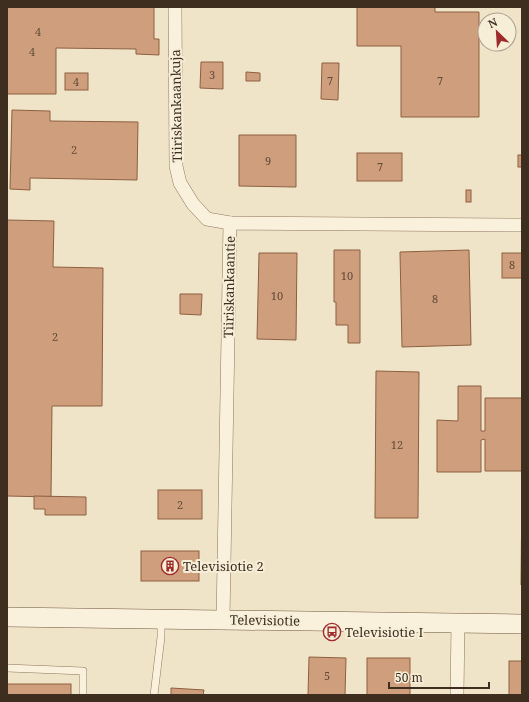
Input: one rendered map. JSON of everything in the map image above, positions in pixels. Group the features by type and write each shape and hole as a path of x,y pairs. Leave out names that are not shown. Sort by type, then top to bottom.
{"street":[{"name":"Tiiriskankaankuja","path":"175,7 177,172 180,183 193,204 207,219 230,223"},
{"name":"Tiiriskankaantie","path":"223,620 230,223 522,226"},
{"name":"Televisiotie","path":"7,617 522,624"},
{"path":"457,695 458,623"}],"lane":[{"path":"154,695 161,637 161,619"},
{"path":"7,668 83,671 83,695"}],"building":[{"path":"7,7 154,7 154,39 159,39 159,55 136,54 136,49 56,48 56,94 7,94"},
{"path":"357,7 435,7 435,12 477,12 477,52 479,52 479,117 401,117 401,46 357,46"},
{"path":"201,62 223,62 223,89 200,88"},
{"path":"322,63 339,63 338,100 321,99"},
{"path":"246,72 260,73 260,81 246,81"},
{"path":"65,73 88,73 88,90 65,90"},
{"path":"12,110 50,111 50,121 138,122 137,180 30,178 30,190 10,189"},
{"path":"239,135 296,135 296,187 239,186"},
{"path":"357,153 402,153 402,181 357,181"},
{"path":"518,155 522,155 522,167 518,167"},
{"path":"466,190 471,190 471,202 466,202"},
{"path":"7,220 54,221 53,267 103,268 102,406 52,406 51,497 7,496"},
{"path":"334,250 360,250 360,343 348,343 348,325 336,325 336,302 334,302"},
{"path":"469,250 471,345 402,347 400,252"},
{"path":"259,253 297,253 296,340 257,339"},
{"path":"502,253 522,253 522,278 502,278"},
{"path":"180,294 202,294 201,315 180,314"},
{"path":"376,371 419,372 418,518 375,518"},
{"path":"458,386 481,386 481,431 485,431 485,398 522,398 522,471 485,471 485,439 481,440 481,472 437,472 437,420 458,421"},
{"path":"522,484 522,585 521,585"},
{"path":"158,490 202,490 202,519 158,519"},
{"path":"34,496 86,497 86,515 45,515 45,509 34,509"},
{"name":"Televisiotie 2","path":"141,551 199,551 199,581 141,581"},
{"path":"309,657 346,658 345,695 308,695"},
{"path":"367,658 410,658 410,695 367,695"},
{"path":"509,661 522,661 522,695 509,695"},
{"path":"7,684 71,684 71,695 7,695"},
{"path":"171,688 204,690 203,695 171,695"}],"place":[{"name":"Televisiotie 2","path":"170,566"},
{"name":"Televisiotie I","path":"332,632"}]}
